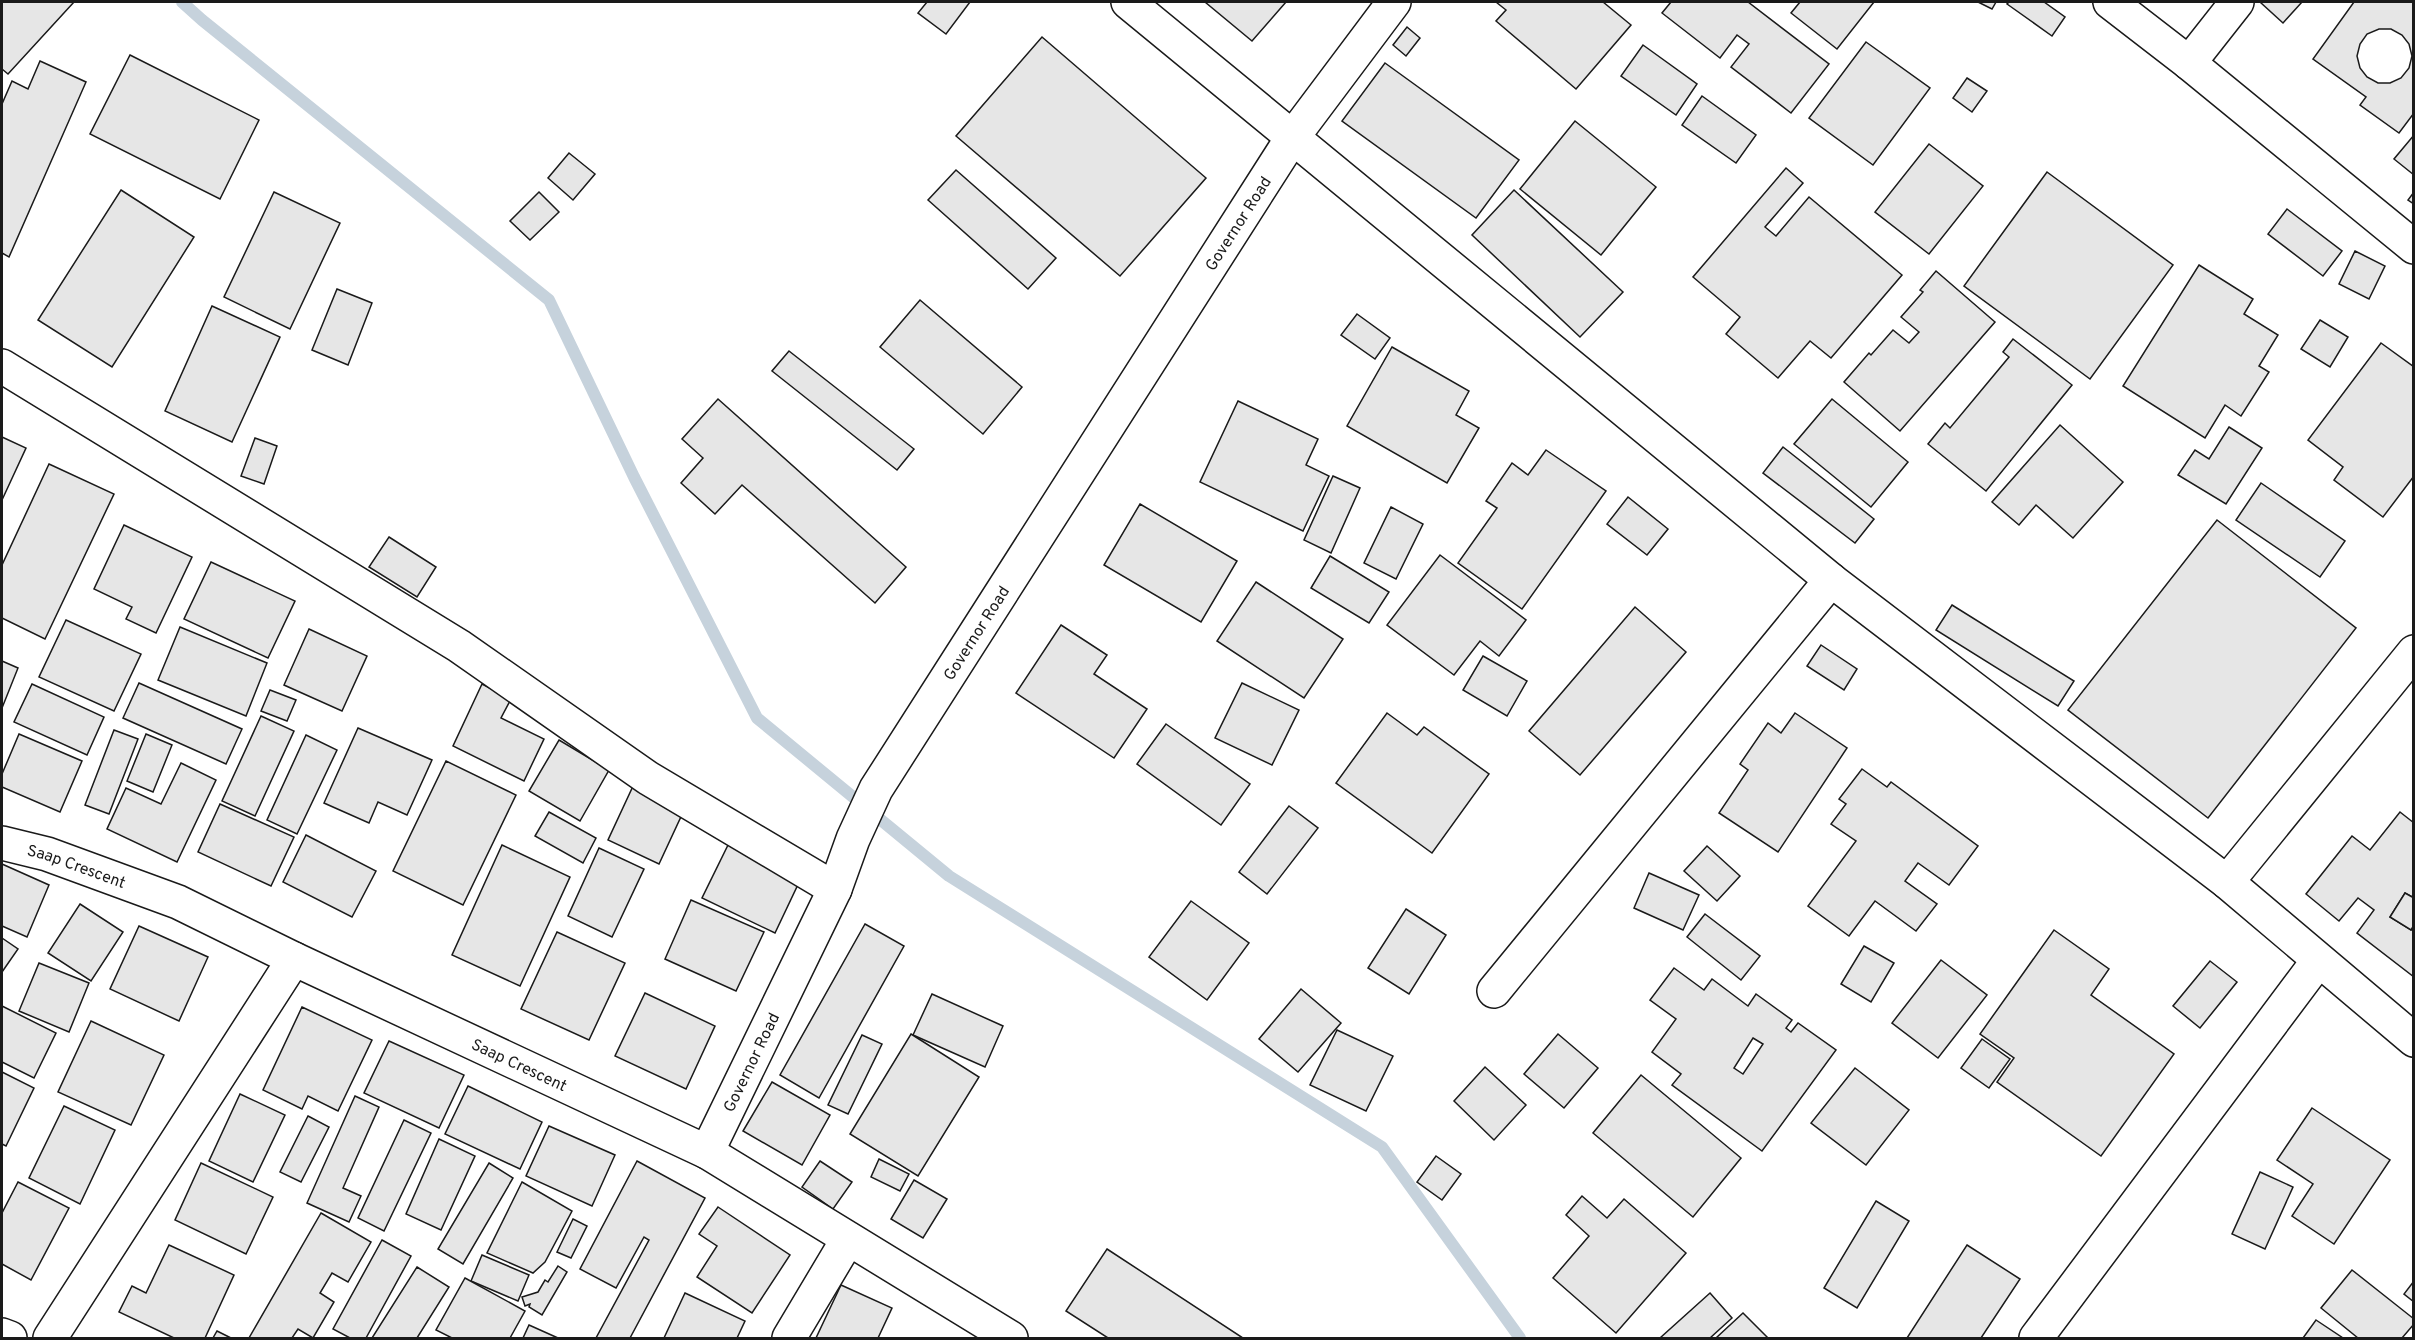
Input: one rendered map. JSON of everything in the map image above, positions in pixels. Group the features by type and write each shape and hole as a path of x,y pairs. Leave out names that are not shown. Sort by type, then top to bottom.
{"street":[{"path":"1128,2 1831,580 2227,882 2414,1040"},
{"name":"Governor Road","path":"707,1152 835,889 853,839 876,789 1292,138 1394,2"},
{"path":"2110,2 2189,63 2414,247"},
{"path":"2189,63 2237,2"},
{"path":"2,366 459,646 648,778 835,889"},
{"path":"1494,991 1831,580"},
{"path":"2227,882 2414,652"},
{"name":"Saap Crescent","path":"2,843 47,854 178,902 294,959 707,1152 1011,1338"},
{"path":"50,1338 294,959"},
{"path":"2036,1338 2318,961"},
{"path":"789,1338 848,1239"},
{"path":"2,1335 10,1338"}],"building":[{"path":"2,2 74,2 8,74 2,69"},
{"path":"927,2 970,2 946,34 918,13"},
{"path":"1205,2 1286,2 1252,41"},
{"path":"1496,2 1603,2 1631,25 1576,89 1496,21 1506,10"},
{"path":"1671,2 1748,2 1829,64 1791,113 1731,67 1749,44 1737,35 1720,58 1662,13"},
{"path":"1800,2 1874,2 1837,49 1791,13"},
{"path":"1978,2 1996,2 1992,9"},
{"path":"2009,2 2044,2 2065,17 2052,36 2007,4"},
{"path":"2260,2 2302,2 2283,23"},
{"path":"2354,2 2414,2 2414,113 2399,133 2360,105 2366,97 2313,59","holes":["2379,29 2391,29 2402,35 2409,44 2412,56 2409,68 2401,78 2390,83 2378,83 2367,77 2360,68 2357,56 2360,44 2367,34"]},
{"path":"1407,27 1420,38 1406,56 1393,45"},
{"path":"1042,37 1206,178 1120,276 956,136"},
{"path":"1866,42 1930,88 1873,165 1809,118"},
{"path":"1643,45 1697,84 1676,115 1621,76"},
{"path":"130,55 259,120 220,199 90,134"},
{"path":"40,61 86,82 9,257 2,253 2,104 12,81 28,89"},
{"path":"1385,63 1519,160 1476,218 1342,121"},
{"path":"1967,78 1987,91 1972,112 1953,98"},
{"path":"1702,96 1756,135 1736,163 1682,125"},
{"path":"1575,121 1656,187 1601,255 1520,189"},
{"path":"2414,135 2414,175 2394,159"},
{"path":"1929,144 1983,186 1929,254 1875,212"},
{"path":"569,153 595,174 573,200 548,178"},
{"path":"1786,168 1803,183 1765,227 1776,236 1809,197 1902,275 1831,358 1810,341 1778,378 1726,334 1740,317 1693,277"},
{"path":"956,170 1056,258 1028,289 928,200"},
{"path":"2047,172 2173,265 2090,379 1964,286"},
{"path":"121,190 194,237 112,367 38,320"},
{"path":"1514,190 1623,292 1580,337 1472,235"},
{"path":"274,192 340,223 290,329 224,297"},
{"path":"539,192 559,212 530,240 510,221"},
{"path":"2414,192 2414,204 2408,200"},
{"path":"2287,209 2342,251 2323,276 2268,234"},
{"path":"2355,251 2385,266 2369,299 2339,284"},
{"path":"2199,265 2253,299 2244,314 2278,335 2259,366 2269,372 2241,416 2225,405 2205,438 2123,386"},
{"path":"1936,271 1995,322 1900,431 1844,382 1893,330 1909,343 1919,332 1901,317 1923,292 1920,290"},
{"path":"337,289 372,303 348,365 312,350"},
{"path":"920,300 1022,387 983,434 880,347"},
{"path":"212,306 280,337 232,442 165,411"},
{"path":"1357,314 1390,338 1375,359 1341,335"},
{"path":"2320,320 2348,337 2330,367 2301,349"},
{"path":"2013,339 2072,385 1986,491 1928,444 1945,423 1950,428 2009,357 2003,352"},
{"path":"2381,343 2414,367 2414,476 2383,517 2334,480 2343,467 2308,440"},
{"path":"1392,347 1469,391 1456,415 1479,428 1447,483 1347,426"},
{"path":"789,351 914,449 897,470 772,371"},
{"path":"718,399 906,567 875,603 742,485 715,514 681,483 703,458 682,439"},
{"path":"1832,399 1908,462 1871,507 1794,444"},
{"path":"1238,401 1318,439 1306,465 1329,476 1303,531 1200,482"},
{"path":"2060,425 2123,482 2073,538 2036,505 2019,525 1992,502"},
{"path":"2229,427 2262,448 2226,504 2178,475 2195,450 2209,459"},
{"path":"2,437 26,448 2,500"},
{"path":"255,438 277,446 264,484 241,476"},
{"path":"1783,447 1874,519 1855,543 1763,473"},
{"path":"1546,450 1606,491 1522,609 1458,563 1497,508 1486,501 1512,463 1528,475"},
{"path":"49,464 114,494 45,639 2,618 2,565"},
{"path":"1333,476 1360,488 1331,553 1304,540"},
{"path":"2261,483 2345,541 2320,577 2236,520"},
{"path":"1628,497 1668,529 1647,555 1607,524"},
{"path":"1140,504 1237,561 1201,622 1104,565"},
{"path":"1391,507 1423,524 1396,579 1364,563"},
{"path":"2217,520 2356,628 2208,818 2068,710"},
{"path":"124,525 192,557 156,633 126,619 132,607 94,589"},
{"path":"389,537 436,567 417,597 369,567"},
{"path":"1440,555 1526,620 1499,656 1480,641 1454,675 1387,625"},
{"path":"1330,556 1389,592 1369,623 1311,588"},
{"path":"211,562 295,601 268,658 184,619"},
{"path":"1256,582 1343,639 1304,698 1217,641"},
{"path":"1952,605 2074,681 2058,706 1936,630"},
{"path":"1635,607 1686,652 1580,775 1529,731"},
{"path":"66,620 141,654 114,711 39,677"},
{"path":"1061,625 1107,655 1094,674 1147,709 1114,758 1016,693"},
{"path":"180,627 267,663 246,716 158,680"},
{"path":"309,629 367,656 342,711 284,685"},
{"path":"1821,645 1857,669 1844,690 1807,666"},
{"path":"1483,656 1527,681 1507,716 1463,690"},
{"path":"2,661 18,668 2,708"},
{"path":"139,683 242,729 226,764 123,718"},
{"path":"1242,683 1299,710 1272,765 1215,738"},
{"path":"32,684 104,717 87,755 14,722"},
{"path":"482,684 511,699 501,718 544,739 524,781 453,746"},
{"path":"270,690 296,700 287,721 261,711"},
{"path":"1387,713 1417,735 1424,727 1489,774 1432,853 1336,783"},
{"path":"1795,713 1847,748 1778,852 1719,813 1748,770 1740,764 1768,723 1781,733"},
{"path":"261,716 294,731 255,816 222,801"},
{"path":"1166,724 1250,784 1221,825 1137,764"},
{"path":"358,728 432,760 407,815 378,802 369,823 324,803"},
{"path":"114,730 138,739 109,814 85,805"},
{"path":"19,734 82,761 60,812 2,787 2,774"},
{"path":"146,734 172,745 153,792 127,781"},
{"path":"306,735 337,750 297,834 267,820"},
{"path":"559,740 609,770 580,821 529,791"},
{"path":"446,761 516,795 463,905 393,871"},
{"path":"181,763 216,780 177,862 107,829 126,788 161,804"},
{"path":"1862,769 1887,787 1891,782 1978,846 1949,885 1918,863 1905,881 1937,904 1916,931 1875,901 1849,936 1808,906 1856,841 1831,824 1846,804 1839,799"},
{"path":"634,784 685,808 659,864 608,840"},
{"path":"220,804 294,837 271,886 198,852"},
{"path":"1289,806 1318,828 1267,894 1239,872"},
{"path":"549,812 596,838 583,863 535,836"},
{"path":"2400,812 2414,823 2414,898 2405,893 2390,917 2411,930 2414,925 2414,977 2357,933 2374,910 2358,898 2339,921 2306,894 2352,836 2370,850"},
{"path":"306,835 376,871 352,917 283,882"},
{"path":"730,841 802,876 775,933 702,898"},
{"path":"502,845 570,877 520,986 452,955"},
{"path":"1707,846 1740,876 1717,901 1684,871"},
{"path":"599,848 644,869 612,937 568,916"},
{"path":"2,864 49,885 27,937 2,926"},
{"path":"1649,873 1699,895 1683,930 1634,908"},
{"path":"2405,893 2414,898 2414,925 2411,930 2390,917"},
{"path":"691,900 764,932 736,991 665,959"},
{"path":"1191,901 1249,943 1207,1000 1149,957"},
{"path":"80,904 123,932 91,981 48,953"},
{"path":"1406,909 1446,935 1409,994 1368,968"},
{"path":"1705,914 1760,956 1741,980 1687,937"},
{"path":"865,924 904,946 819,1098 780,1075"},
{"path":"139,926 208,957 179,1021 110,989"},
{"path":"2054,930 2109,969 2091,995 2174,1054 2101,1156 1997,1082 2014,1058 1980,1034"},
{"path":"557,932 625,963 589,1040 521,1009"},
{"path":"2,938 18,949 2,972"},
{"path":"1864,946 1894,963 1871,1002 1841,984"},
{"path":"1941,960 1987,995 1938,1058 1892,1023"},
{"path":"2210,961 2237,982 2200,1028 2173,1006"},
{"path":"39,963 89,983 69,1032 19,1011"},
{"path":"1674,968 1704,990 1712,979 1748,1006 1756,994 1792,1020 1786,1028 1791,1032 1798,1023 1836,1050 1762,1151 1672,1085 1681,1074 1652,1052 1676,1019 1650,1000","holes":["1753,1038 1763,1044 1743,1074 1734,1068"]},
{"path":"1301,989 1341,1023 1298,1072 1259,1039"},
{"path":"645,993 715,1026 686,1089 615,1056"},
{"path":"932,994 1003,1026 985,1067 913,1035"},
{"path":"2,1006 56,1033 34,1078 2,1062"},
{"path":"302,1007 372,1040 338,1111 308,1096 302,1109 263,1090"},
{"path":"91,1021 164,1055 131,1125 58,1092"},
{"path":"1337,1030 1393,1056 1366,1111 1310,1085"},
{"path":"911,1034 979,1077 918,1176 850,1134"},
{"path":"1558,1034 1598,1068 1564,1108 1524,1074"},
{"path":"862,1035 882,1044 848,1114 828,1105"},
{"path":"1982,1039 2010,1059 1989,1088 1961,1068"},
{"path":"389,1041 464,1075 439,1128 364,1093"},
{"path":"1485,1067 1526,1105 1494,1140 1454,1101"},
{"path":"1855,1068 1909,1110 1866,1165 1811,1123"},
{"path":"2,1072 34,1088 6,1146 2,1144"},
{"path":"1641,1075 1741,1158 1693,1217 1593,1133"},
{"path":"772,1082 830,1115 802,1165 743,1131"},
{"path":"468,1086 542,1122 520,1169 445,1134"},
{"path":"240,1094 285,1115 253,1182 209,1161"},
{"path":"355,1096 379,1107 343,1188 361,1196 349,1222 307,1203"},
{"path":"64,1106 115,1130 80,1204 29,1178"},
{"path":"2312,1108 2390,1160 2334,1244 2292,1216 2313,1184 2277,1160"},
{"path":"308,1116 329,1127 301,1182 280,1172"},
{"path":"404,1120 431,1133 384,1231 358,1218"},
{"path":"549,1126 615,1155 592,1206 526,1176"},
{"path":"439,1139 475,1156 441,1230 406,1214"},
{"path":"1436,1156 1461,1174 1442,1200 1417,1182"},
{"path":"879,1159 909,1174 900,1191 871,1177"},
{"path":"637,1161 705,1198 630,1338 596,1338 649,1240 644,1237 616,1288 580,1269"},
{"path":"820,1161 852,1182 833,1209 802,1187"},
{"path":"201,1163 273,1197 246,1254 175,1220"},
{"path":"489,1163 513,1178 463,1264 438,1249"},
{"path":"2260,1172 2293,1187 2265,1249 2232,1234"},
{"path":"914,1180 947,1199 923,1238 891,1219"},
{"path":"18,1182 69,1208 31,1280 2,1264 2,1213"},
{"path":"522,1182 572,1211 545,1262 533,1273 487,1253"},
{"path":"1582,1196 1607,1218 1624,1199 1686,1253 1616,1333 1553,1278 1589,1236 1566,1215"},
{"path":"1876,1201 1909,1221 1857,1308 1824,1288"},
{"path":"718,1207 790,1255 752,1313 697,1277 717,1246 699,1234"},
{"path":"321,1213 371,1242 348,1282 332,1273 320,1293 334,1302 313,1338 298,1329 292,1338 249,1338"},
{"path":"573,1219 587,1226 571,1258 557,1252"},
{"path":"382,1240 411,1256 366,1338 350,1338 333,1329"},
{"path":"169,1245 234,1275 205,1338 174,1338 119,1312 132,1286 146,1293"},
{"path":"1967,1245 2020,1279 1981,1338 1907,1338"},
{"path":"1107,1249 1243,1338 1108,1338 1066,1311"},
{"path":"482,1255 529,1275 518,1301 471,1281"},
{"path":"558,1266 567,1272 542,1315 529,1307 530,1304 525,1306 522,1297 538,1292 545,1280 548,1282"},
{"path":"417,1267 449,1287 417,1338 372,1338"},
{"path":"2352,1270 2414,1319 2414,1324 2402,1338 2358,1338 2321,1308"},
{"path":"465,1278 525,1311 510,1338 452,1338 436,1330"},
{"path":"2414,1281 2414,1302 2404,1294"},
{"path":"841,1285 892,1308 878,1338 816,1338"},
{"path":"685,1293 745,1321 737,1338 664,1338"},
{"path":"1710,1293 1732,1318 1710,1338 1660,1338"},
{"path":"1743,1313 1768,1338 1716,1338"},
{"path":"2316,1320 2343,1338 2303,1338"},
{"path":"529,1325 558,1338 523,1338"},
{"path":"217,1331 231,1338 213,1338"}],"waterway":[{"path":"182,2 549,300 634,477 757,718 949,876 1382,1147 1520,1338"}]}
